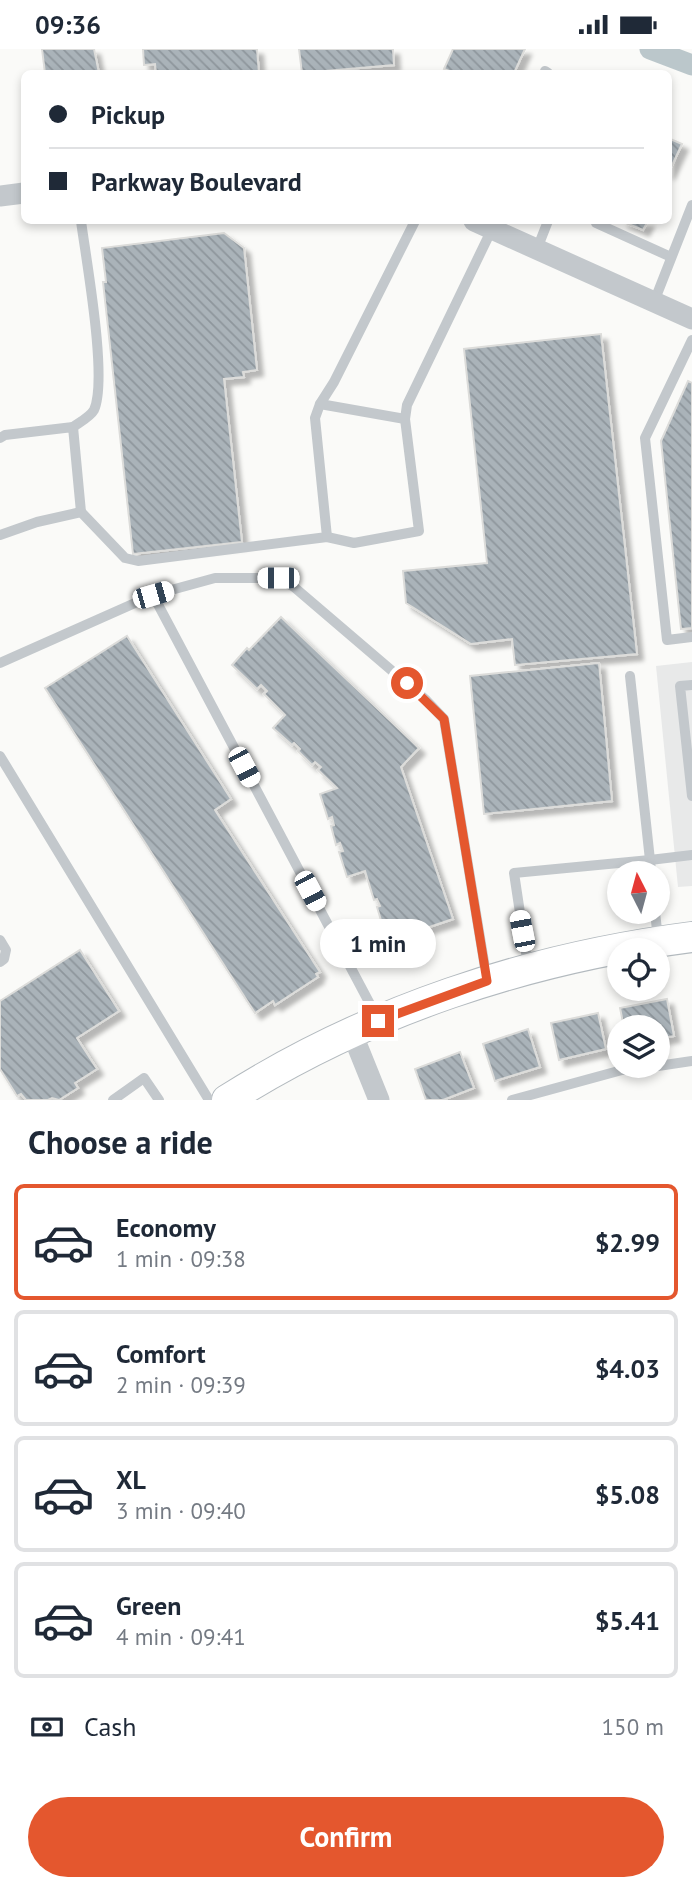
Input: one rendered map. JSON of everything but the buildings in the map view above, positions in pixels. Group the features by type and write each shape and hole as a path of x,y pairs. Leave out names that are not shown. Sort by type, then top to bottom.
{"street":[{"path":"0,196 21,193"},
{"path":"483,225 692,319"},
{"path":"670,940 692,937"},
{"path":"242,1096 313,1051 365,1027 487,981 529,968 607,950"},
{"path":"365,1027 379,1100"}],"lane":[{"path":"654,302 692,205"},
{"path":"0,438 5,435 73,427 93,412 99,391 98,361 81,224"},
{"path":"327,537 316,418 320,404 334,382 413,224"},
{"path":"537,249 547,224"},
{"path":"598,224 671,257"},
{"path":"73,427 80,512 125,558 138,561 327,537 354,543 419,531 405,419 407,405 483,225"},
{"path":"692,340 645,438 667,640 692,637"},
{"path":"320,404 405,419"},
{"path":"0,535 37,522 80,512"},
{"path":"0,663 153,595 215,578 278,578 294,587 425,699 444,719 487,981"},
{"path":"153,595 365,1027"},
{"path":"630,676 650,860"},
{"path":"692,685 680,687 692,796"},
{"path":"0,756 209,1100"},
{"path":"529,968 514,873 692,855"},
{"path":"0,940 6,950 4,959 0,962"},
{"path":"670,1064 692,1061"},
{"path":"512,1100 545,1096 607,1075"},
{"path":"113,1100 144,1078 159,1100"}],"shaded area":[{"path":"692,662 692,886 678,887 656,666"}],"waterway":[{"path":"650,49 692,65"}],"route":[{"path":"378,1021 487,981 444,719 407,683"}]}
